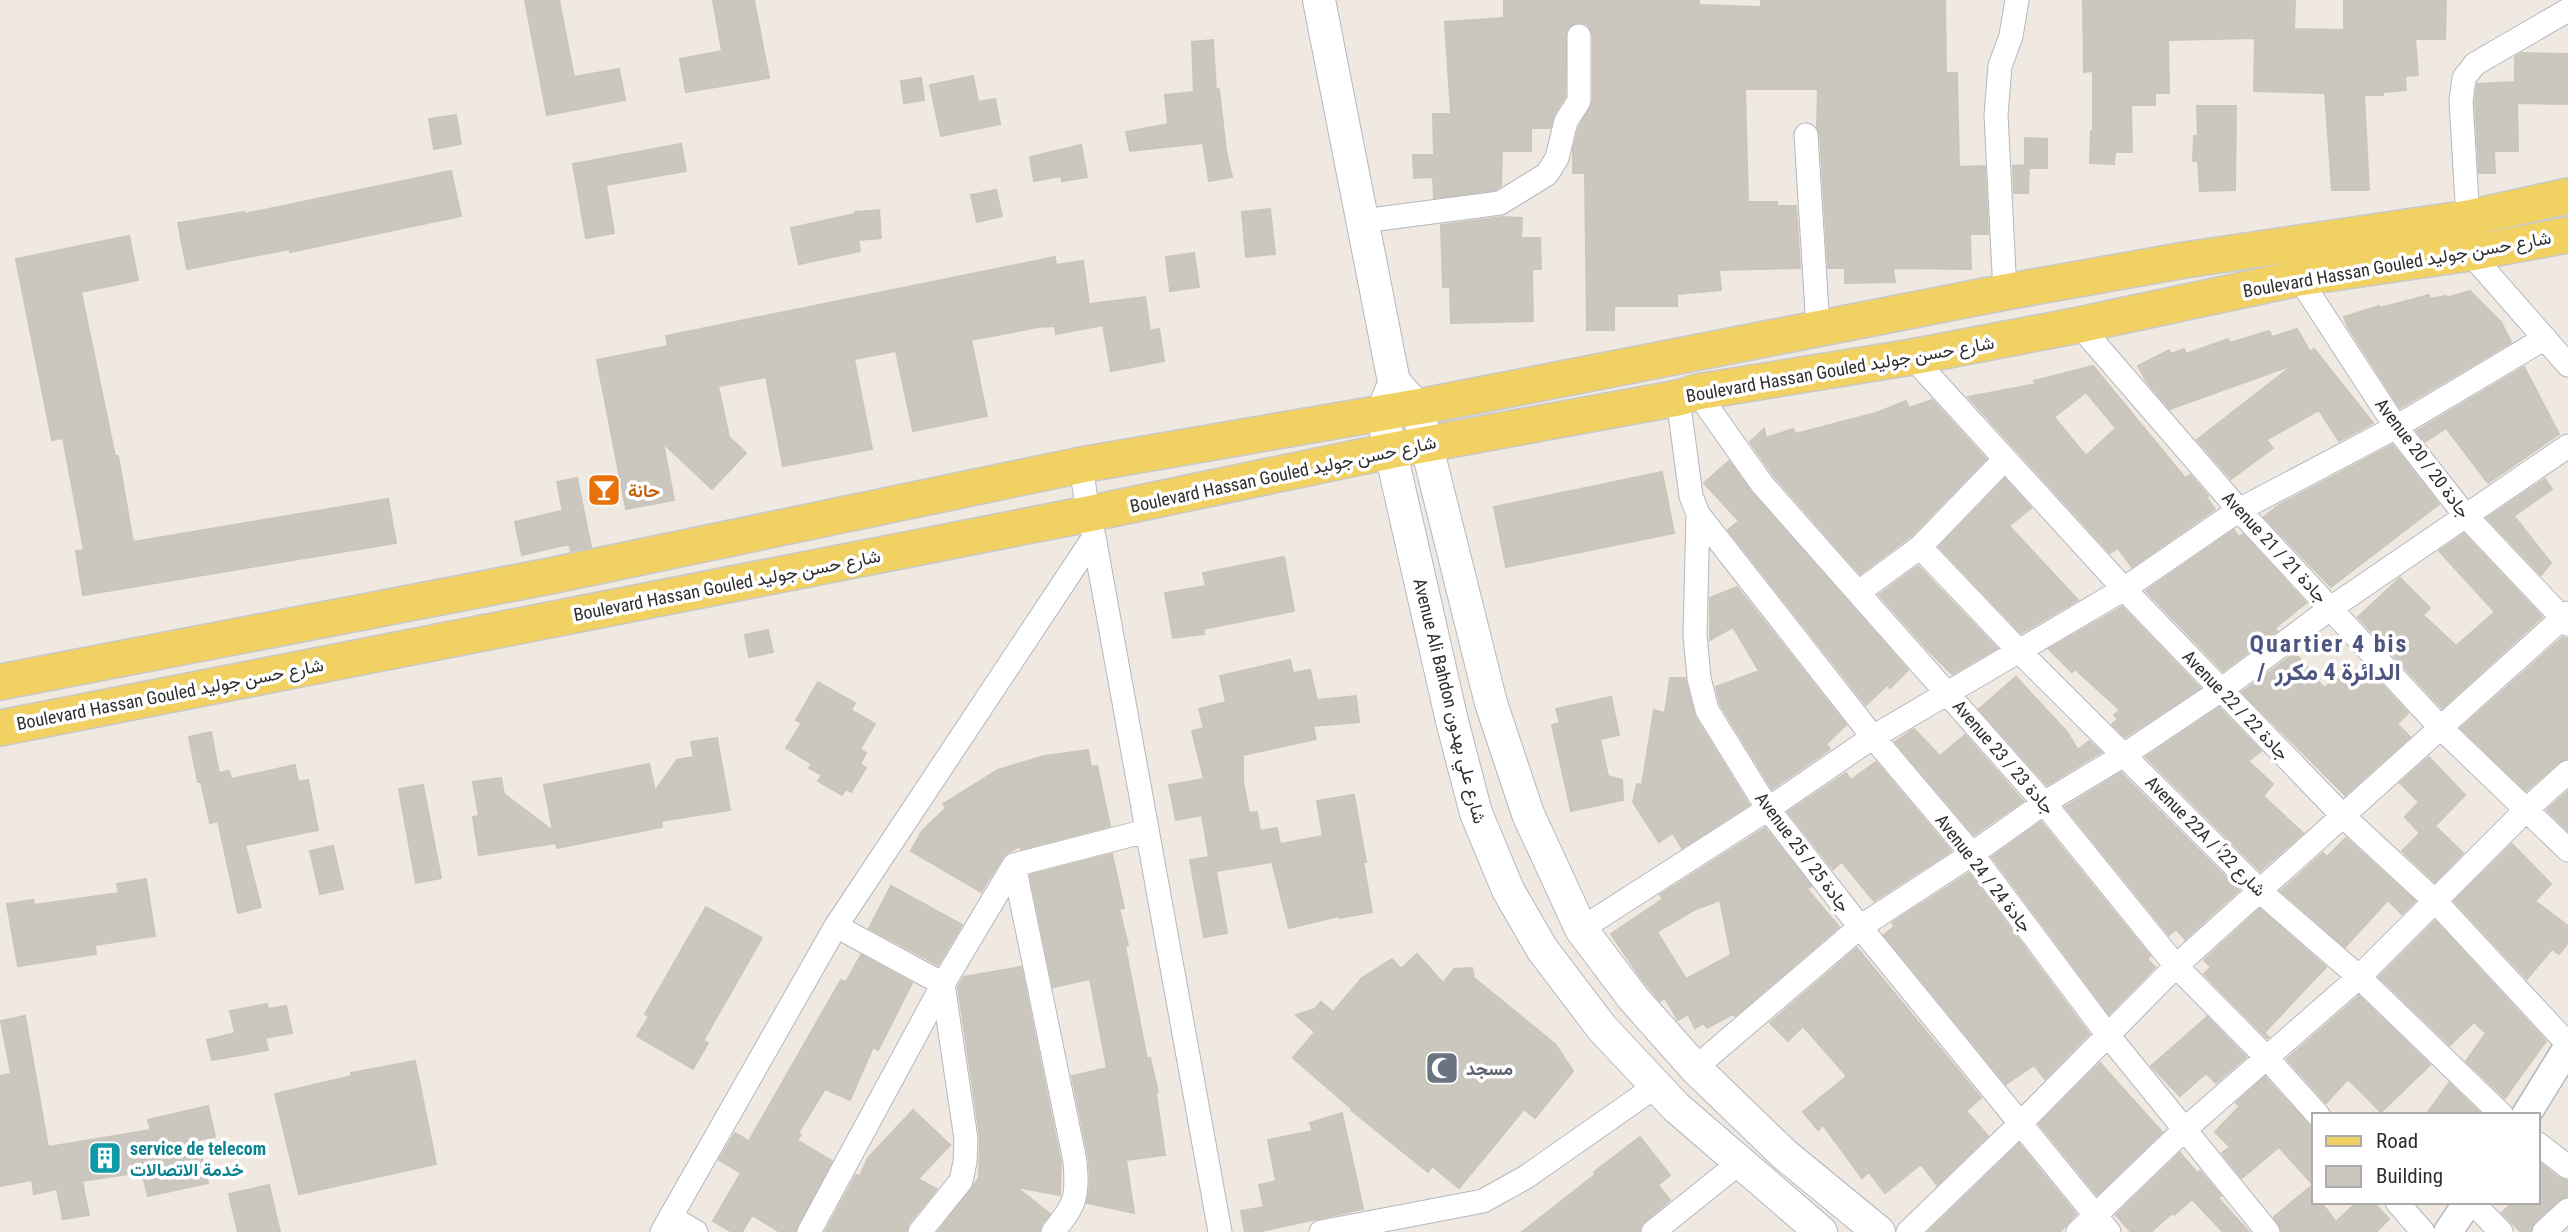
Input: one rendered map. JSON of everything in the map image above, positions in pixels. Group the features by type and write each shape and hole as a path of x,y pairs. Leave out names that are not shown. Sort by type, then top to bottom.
{"main road":[{"path":"1319,0 1398,400 1426,444 1491,703 1528,814 1581,929 1633,998 1695,1068 1784,1154 1879,1232"},
{"name":"Boulevard Hassan Gouled شارع حسن جوليد","path":"0,682 536,579 1398,400 1818,328 2185,260 2468,218 2568,196"},
{"name":"Boulevard Hassan Gouled شارع حسن جوليد","path":"0,728 1091,526 1389,451 1688,395 1912,358 2299,278 2470,253 2568,235"},
{"name":"Avenue Ali Bahdon شارع علي بهدون","path":"1398,400 1389,451 1476,813 1508,890 1542,949 1602,1028 1656,1086 1739,1163 1821,1232"}],"street":[{"path":"2005,292 1996,115 2000,66 2011,36 2017,0"},
{"path":"2568,10 2475,64 2464,78 2461,100 2470,253 2568,365"},
{"path":"1363,221 1500,203 1547,174 1557,158 1566,121 1578,101 1579,36"},
{"path":"1806,135 1818,328"},
{"name":"Avenue 20 / جادة 20","path":"2299,278 2396,427 2465,515 2566,618"},
{"name":"Avenue 21 / جادة 21","path":"2079,325 2239,510 2330,608 2441,727 2568,850"},
{"path":"1581,929 1768,809 1873,737 2124,589 2239,510 2396,427 2545,338"},
{"name":"Avenue 22 / جادة 22","path":"1912,358 2124,589 2343,816 2436,902 2568,1046"},
{"name":"Avenue 25 / جادة 25","path":"1688,395 1691,496 1698,514 1695,635 1699,677 1707,710 1768,809 1860,927 2102,1223"},
{"name":"Avenue 23 / جادة 23","path":"1688,395 1762,484 2044,803 2176,966 2267,1058 2316,1113"},
{"path":"1695,1068 1860,927 1972,855 2044,803 2124,755 2221,690 2330,608 2568,446"},
{"path":"1859,592 1920,547 2005,459"},
{"path":"1081,465 1220,1232"},
{"name":"Avenue 24 / جادة 24","path":"1698,514 1873,737 1972,855 2107,1034 2268,1232"},
{"path":"696,1232 666,1225 836,926 1091,526"},
{"name":"Avenue 22A / شارع 22أ","path":"1920,547 2020,652 2261,891 2359,977 2500,1113"},
{"path":"1908,1232 2020,1124 2176,966 2566,618"},
{"path":"2078,1232 2102,1223 2185,1129 2359,977 2526,810 2568,772"},
{"path":"809,1232 943,984 1014,865 1146,831"},
{"path":"1014,865 1074,1161 1077,1188 1072,1208 1053,1232"},
{"path":"836,926 943,984"},
{"path":"920,1232 961,1181 965,1162 966,1139 943,984"},
{"path":"2527,1113 2568,1046"},
{"path":"1321,1232 1408,1224 1483,1201 1525,1177 1656,1086"},
{"path":"2540,1146 2568,1167"},
{"path":"1653,1232 1739,1163"},
{"path":"2399,1204 2423,1232"},
{"path":"2448,1232 2469,1204"},
{"path":"2472,1204 2501,1232"},
{"path":"2544,1232 2568,1210"}],"building":[{"path":"525,0 559,0 574,77 619,69 625,100 547,115"},
{"path":"713,0 754,0 769,78 686,92 680,59 722,51"},
{"path":"1504,0 1699,0 1699,5 1761,7 1761,0 1945,0 1946,73 1957,73 1959,167 1985,166 1988,234 1970,234 1971,269 1893,268 1895,282 1845,283 1845,268 1828,268 1820,134 1817,127 1818,89 1745,89 1748,202 1777,202 1777,206 1796,206 1800,268 1719,270 1721,290 1677,294 1677,306 1614,306 1614,330 1587,330 1585,173 1573,173 1573,149 1579,127 1593,101 1593,36 1587,24 1573,24 1567,30 1565,97 1554,114 1550,128 1531,128 1531,151 1502,151 1501,186 1495,190 1434,198 1433,177 1414,178 1413,155 1434,155 1433,114 1451,114 1445,22 1504,18"},
{"path":"2083,0 2295,0 2294,29 2344,30 2344,0 2446,0 2445,39 2415,39 2418,75 2405,76 2406,90 2383,92 2383,95 2364,95 2369,190 2332,190 2325,93 2254,91 2255,38 2168,40 2169,93 2155,93 2155,105 2131,105 2132,152 2115,152 2114,164 2090,163 2093,71 2084,72"},
{"path":"1213,40 1216,90 1219,89 1226,151 1232,177 1209,181 1203,143 1130,151 1126,132 1168,124 1165,95 1194,92 1192,42"},
{"path":"2522,53 2568,54 2568,104 2517,103 2518,151 2494,151 2495,173 2479,173 2475,102 2477,84 2515,82 2515,57"},
{"path":"973,76 978,102 995,99 1000,124 941,136 930,85"},
{"path":"921,78 924,100 904,103 901,81"},
{"path":"2197,106 2236,106 2235,190 2200,191 2198,161 2193,161 2194,136 2198,136"},
{"path":"456,115 461,144 434,149 429,119"},
{"path":"2025,138 2047,139 2047,168 2029,168 2028,193 2014,193 2013,166 2025,165"},
{"path":"681,144 686,171 606,185 614,233 586,238 573,164"},
{"path":"1081,145 1087,177 1062,181 1061,176 1034,181 1030,157"},
{"path":"451,171 461,216 290,252 290,249 187,269 178,223 244,214"},
{"path":"996,190 1002,216 977,222 971,195"},
{"path":"1270,209 1275,254 1246,257 1242,212"},
{"path":"879,210 881,238 858,240 860,251 799,264 791,228 855,212"},
{"path":"1502,217 1522,218 1521,238 1540,238 1541,269 1532,269 1533,321 1451,323 1450,287 1443,287 1441,225"},
{"path":"129,236 138,280 81,292 115,456 118,456 133,542 388,499 396,543 83,595 76,551 84,550 63,438 52,440 16,259"},
{"path":"1194,253 1199,287 1170,291 1166,257"},
{"path":"1055,257 1056,265 1083,261 1089,304 1145,297 1150,331 1159,329 1164,361 1111,371 1103,325 1056,334 1055,326 1038,327 971,340 987,416 913,431 896,351 854,359 872,449 783,466 766,377 718,386 729,437 746,453 712,489 663,443 674,500 626,509 597,360 668,346 666,336"},
{"path":"2470,291 2501,322 2511,342 2400,408 2344,317 2429,295 2430,299 2446,298"},
{"path":"2297,329 2310,352 2314,349 2373,423 2339,441 2319,410 2266,440 2273,448 2231,479 2197,440 2293,365 2170,409 2147,382 2138,366 2169,350 2171,354 2184,349 2186,354 2228,339 2230,343 2269,331 2272,337"},
{"path":"2093,366 2185,478 2190,475 2208,496 2206,497 2215,509 2132,567 2118,548 2110,553 1968,397 2037,384 2034,381","holes":["2086,392 2116,428 2086,456 2054,417"]},
{"path":"2524,367 2559,434 2488,483 2446,428 2425,442 2417,431"},
{"path":"1932,400 1986,459 1911,536 1860,574 1773,475 1750,442 1764,429 1766,438 1793,429 1795,434 1876,413 1906,401 1909,408"},
{"path":"2392,445 2439,504 2331,587 2264,517 2279,505"},
{"path":"1729,461 1752,493 1908,670 1890,688 1887,685 1866,705 1728,530 1739,521 1704,483"},
{"path":"1662,472 1674,533 1506,567 1494,507"},
{"path":"577,478 591,547 571,551 557,482"},
{"path":"2005,479 2031,508 2009,526 2078,600 2021,633 1939,547"},
{"path":"2545,479 2552,489 2514,516 2551,563 2541,575 2487,518"},
{"path":"561,511 569,544 522,555 515,522"},
{"path":"2234,530 2239,537 2243,534 2306,603 2275,628 2277,631 2223,671 2146,591"},
{"path":"2464,534 2542,617 2442,708 2358,617 2400,578 2430,608 2423,615 2456,646 2495,612 2439,551"},
{"path":"1284,557 1294,611 1203,629 1204,634 1173,638 1165,593 1206,586 1203,573"},
{"path":"1918,566 1997,648 1952,674 1928,650 1879,595"},
{"path":"1737,587 1846,725 1826,744 1830,749 1772,789 1720,704 1716,687 1759,671 1733,627 1710,640 1710,598"},
{"path":"2122,607 2200,688 2125,737 2112,724 2118,719 2114,715 2120,710 2075,669 2072,672 2049,649"},
{"path":"768,630 773,652 749,657 745,635"},
{"path":"2563,637 2568,639 2568,758 2559,762 2526,791 2461,728"},
{"path":"2295,653 2324,688 2344,672 2357,689 2372,674 2408,713 2397,724 2410,737 2345,795 2242,692"},
{"path":"1290,660 1293,673 1310,670 1317,700 1356,696 1359,722 1313,726 1316,739 1243,755 1243,781 1249,813 1257,812 1260,831 1277,828 1280,844 1323,836 1317,801 1354,795 1372,912 1340,918 1339,916 1289,928 1272,862 1216,871 1227,933 1204,937 1190,860 1209,857 1202,815 1176,820 1169,785 1204,779 1192,731 1204,728 1199,709 1226,702 1220,676"},
{"path":"2016,677 2067,732 2078,750 2089,741 2101,752 2047,785 1979,709"},
{"path":"1670,678 1685,678 1695,717 1749,805 1682,848 1673,833 1659,842 1633,802 1637,784 1642,785 1654,710 1665,713"},
{"path":"818,682 855,703 851,710 875,724 860,749 866,753 860,764 866,768 851,792 846,789 842,795 818,781 822,775 809,768 812,764 786,748 802,723 796,720"},
{"path":"1611,697 1619,735 1600,739 1608,776 1622,780 1623,800 1571,811 1552,725 1560,723 1556,709"},
{"path":"2219,708 2261,751 2248,761 2273,784 2263,796 2303,833 2260,871 2146,757"},
{"path":"1914,729 1940,756 1965,735 2023,801 1974,835 1895,742"},
{"path":"211,732 219,773 229,771 231,779 295,765 298,782 308,780 318,830 245,845 261,907 238,913 218,821 210,823 189,737"},
{"path":"717,738 730,810 661,821 662,827 557,848 556,843 479,855 473,817 479,816 473,782 501,778 504,794 553,831 544,785 649,764 655,791 677,760 694,757 691,742"},
{"path":"1088,750 1091,767 1097,766 1110,826 1021,849 1020,846 1004,855 981,892 911,851 922,831 946,808 943,804 998,770 1044,756"},
{"path":"2429,757 2465,795 2435,826 2463,853 2435,882 2402,851 2420,833 2405,817 2419,802 2400,783"},
{"path":"1876,762 1951,851 1874,901 1842,862 1833,869 1788,812 1846,773 1851,780"},
{"path":"2121,773 2239,890 2185,939 2176,929 2169,935 2065,807"},
{"path":"423,785 441,878 416,883 399,789"},
{"path":"2568,791 2568,831 2547,810"},
{"path":"2041,822 2150,956 2147,959 2155,967 2109,1014 1992,857"},
{"path":"1765,828 1811,886 1807,889 1839,927 1735,1016 1733,1014 1707,1028 1704,1023 1695,1028 1688,1014 1678,1020 1665,998 1660,1001 1611,934 1663,899 1660,895","holes":["1720,900 1731,955 1686,979 1657,932 1696,909"]},
{"path":"2346,838 2415,901 2402,914 2388,900 2345,947 2281,891 2323,853 2327,857"},
{"path":"2512,844 2551,884 2535,901 2568,926 2568,943 2559,954 2552,949 2527,979 2454,901"},
{"path":"333,846 343,889 320,894 310,851"},
{"path":"1112,854 1124,908 1119,909 1128,945 1125,946 1147,1059 1150,1058 1158,1092 1165,1155 1126,1160 1134,1213 1087,1203 1090,1185 1089,1160 1072,1076 1107,1068 1090,979 1053,987 1030,875"},
{"path":"1969,873 2089,1034 2045,1079 2034,1065 2006,1084 1884,935 1895,926 1892,923"},
{"path":"146,879 155,936 95,945 96,954 18,966 7,904 33,900 34,905 119,893 117,884"},
{"path":"891,886 962,925 938,965 869,928"},
{"path":"706,907 762,938 703,1041 708,1043 693,1069 637,1036 649,1017 645,1014"},
{"path":"2260,909 2326,967 2264,1033 2269,1037 2267,1038 2204,974 2211,967 2204,960"},
{"path":"2435,921 2546,1041 2505,1098 2466,1061 2486,1033 2474,1022 2450,1045 2379,977"},
{"path":"1857,948 1981,1098 1966,1111 1988,1136 1937,1185 1921,1164 1885,1193 1869,1172 1862,1178 1823,1125 1818,1130 1803,1112 1847,1076 1803,1026 1788,1041 1770,1023"},
{"path":"1417,954 1443,983 1454,969 1472,968 1474,978 1555,1044 1573,1071 1535,1118 1524,1109 1459,1188 1432,1166 1428,1172 1351,1110 1293,1058 1315,1032 1296,1015 1315,1009 1321,1002 1333,1012 1362,978 1392,959 1401,969"},
{"path":"861,955 912,983 878,1050 873,1047 850,1100 825,1089 798,1133 801,1135 797,1140 832,1161 795,1232 780,1232 752,1215 742,1232 732,1232 713,1221 741,1173 719,1160 735,1133 749,1141 841,980 846,982"},
{"path":"1021,967 1061,1163 1060,1195 1016,1187 1050,1214 1039,1232 938,1232 979,1178 980,1137 958,987 964,977"},
{"path":"2359,996 2430,1065 2381,1112 2348,1079 2326,1103 2287,1059"},
{"path":"267,1004 268,1009 286,1006 292,1033 265,1038 268,1050 212,1060 207,1040 235,1033 230,1011"},
{"path":"25,1016 48,1147 151,1130 148,1120 208,1106 215,1137 198,1140 208,1183 148,1196 142,1172 82,1181 89,1215 63,1219 57,1189 34,1194 32,1180 0,1186 0,1076 11,1074 1,1021"},
{"path":"2207,1017 2246,1057 2216,1083 2206,1073 2180,1096 2151,1066"},
{"path":"415,1061 436,1164 299,1194 275,1094 352,1076 351,1073"},
{"path":"2100,1063 2162,1132 2097,1195 2039,1124"},
{"path":"2265,1077 2312,1127 2312,1184 2279,1147 2242,1178 2222,1153 2230,1147 2215,1132 2240,1106 2236,1103"},
{"path":"2449,1083 2480,1113 2427,1113"},
{"path":"913,1110 950,1145 918,1179 937,1189 909,1223 906,1232 825,1232 856,1175 860,1176 868,1158"},
{"path":"1342,1113 1363,1209 1257,1232 1245,1232 1241,1211 1264,1207 1259,1185 1276,1181 1268,1140 1313,1131 1310,1123"},
{"path":"1640,1137 1670,1175 1658,1185 1670,1200 1644,1222 1639,1232 1522,1232 1596,1174 1594,1172"},
{"path":"2019,1144 2076,1214 2060,1232 1928,1232"},
{"path":"2180,1153 2197,1173 2200,1171 2221,1196 2218,1198 2249,1232 2223,1232 2192,1199 2151,1232 2131,1232 2116,1215"},
{"path":"2540,1163 2559,1178 2568,1181 2568,1196 2559,1200 2535,1222 2530,1232 2521,1232 2502,1213 2510,1204 2540,1204"},
{"path":"269,1185 280,1232 238,1232 229,1194"},
{"path":"2310,1187 2312,1204 2322,1204 2336,1222 2355,1204 2375,1204 2389,1219 2376,1232 2282,1232 2274,1217"}],"place":[{"name":"حانة","path":"604,490"},
{"name":"مسجد","path":"1442,1068"},
{"name":"service de telecom خدمة الاتصالات","path":"105,1158"}],"district":[{"name":"Quartier 4 bis / الدائرة 4 مكرر","path":"2329,658"}]}
